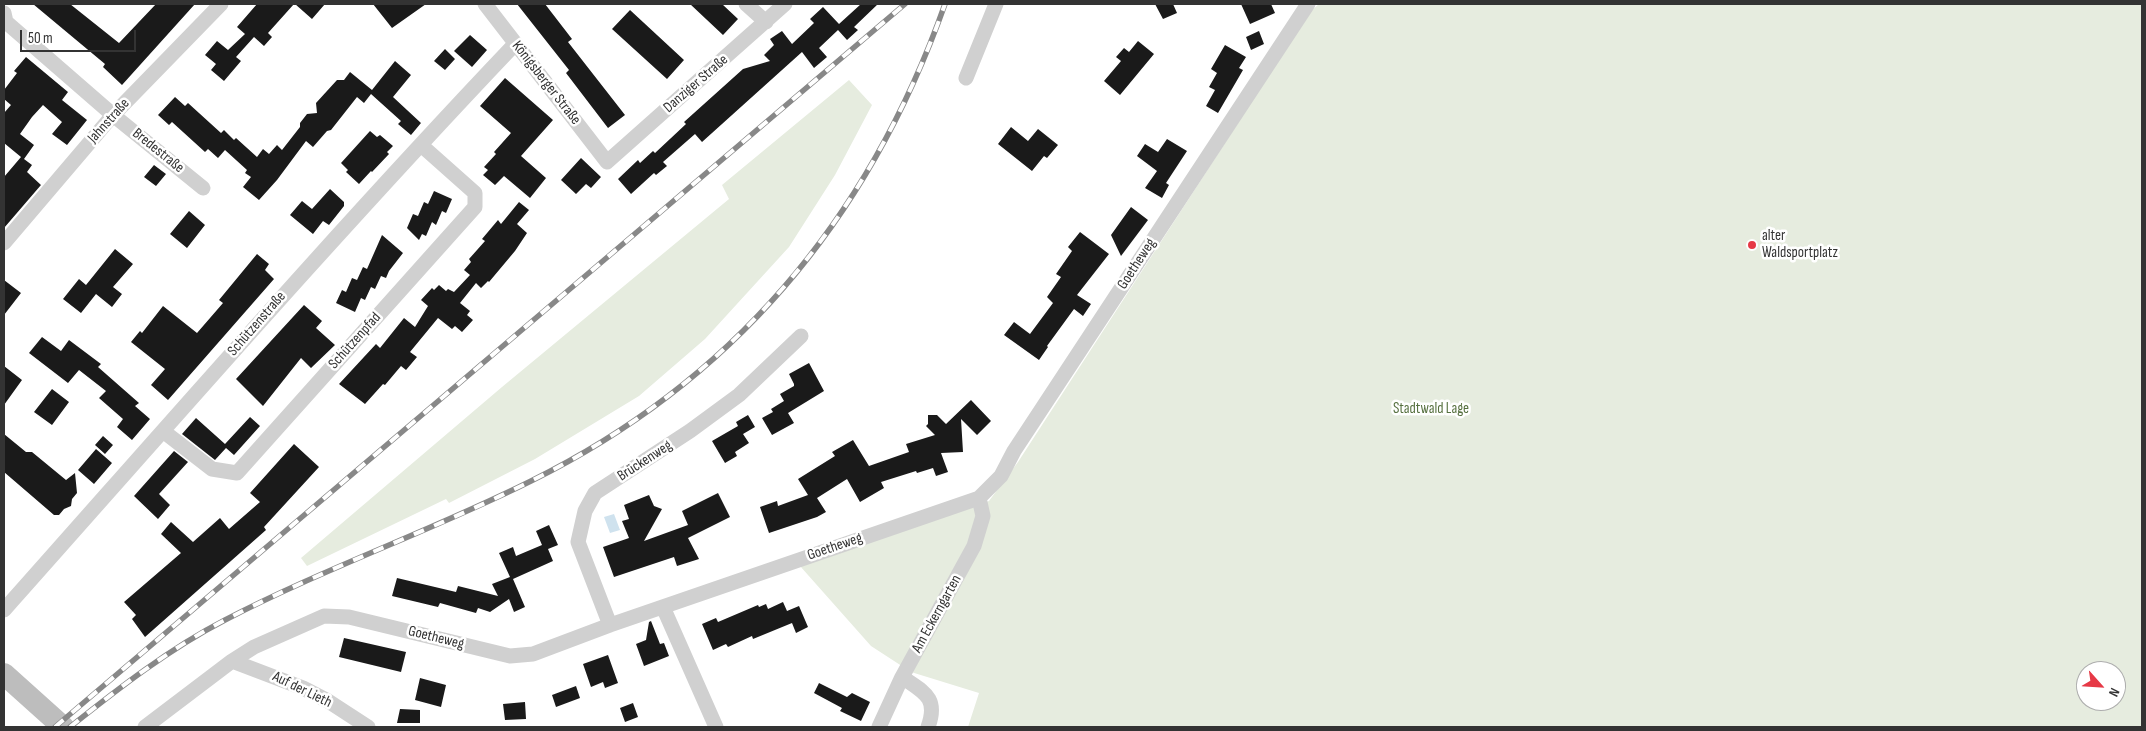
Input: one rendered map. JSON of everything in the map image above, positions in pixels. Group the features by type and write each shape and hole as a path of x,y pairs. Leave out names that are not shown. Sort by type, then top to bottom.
{"street":[{"name":"Jahnstraße","path":"4,244 113,115 221,4"},
{"name":"Königsberger Straße","path":"485,4 607,162"},
{"path":"746,4 766,22"},
{"name":"Danziger Straße","path":"607,162 785,4"},
{"path":"966,78 996,4"},
{"name":"Goetheweg","path":"145,727 232,661 254,647 324,616 349,617 510,656 533,654 610,625 979,498 1001,476 1014,451 1308,4"},
{"name":"Bredestraße","path":"4,14 6,22 113,115 203,188"},
{"name":"Schützenstraße","path":"4,610 305,270 515,44"},
{"name":"Schützenpfad","path":"163,431 212,469 237,473 475,207 475,193 421,145"},
{"name":"Brückenweg","path":"610,625 578,542 585,511 595,494 690,431 739,394 801,336"},
{"name":"Am Eckerngarten","path":"880,727 902,677 974,546 984,516 979,498"},
{"path":"663,607 716,727"},
{"name":"Auf der Lieth","path":"232,661 303,688 328,701 368,727"},
{"path":"4,674 61,725"},
{"path":"902,677 928,696 932,712 928,727"}],"green space":[{"name":"Stadtwald Lage","path":"1319,4 2142,4 2142,727 968,727 979,693 911,672 871,646 800,566 989,501 1018,462 1310,12"},
{"path":"849,80 872,105 835,175 789,247 705,339 639,396 535,459 449,503 446,499 307,566 301,558 502,387 729,199 722,185"}],"water":[{"path":"614,514 620,530 610,533 604,517"}],"building":[{"path":"33,4 70,4 119,43 156,4 195,4 122,85 103,67 105,64"},
{"path":"257,4 294,4 268,33 272,37 264,46 254,37 236,57 241,61 224,81 211,70 216,64 205,55 217,41 228,50 245,34 237,27"},
{"path":"295,4 325,4 312,19"},
{"path":"373,4 426,4 392,28"},
{"path":"517,4 545,4 572,39 568,42 625,115 608,128 566,73 569,70"},
{"path":"690,4 722,4 738,19 723,35"},
{"path":"861,4 878,4 854,27 858,30 847,40 838,30 819,48 827,57 814,68 802,52 702,142 695,134 663,162 667,166 656,175 654,173 631,194 618,179 638,160 640,163 653,151 655,153 686,124 684,122 743,69 770,61 764,55 774,45 770,39 782,31 792,44 814,23 810,19 823,7 839,24"},
{"path":"1155,4 1173,4 1177,13 1163,19"},
{"path":"1241,4 1271,4 1275,13 1250,24"},
{"path":"630,10 684,60 667,79 612,29"},
{"path":"1259,31 1264,44 1251,50 1246,37"},
{"path":"470,35 487,50 472,67 454,51"},
{"path":"1138,41 1154,54 1120,95 1104,81 1121,61 1116,57 1124,48 1129,52"},
{"path":"1225,45 1246,57 1239,68 1243,70 1218,113 1206,106 1215,90 1209,87 1217,73 1211,69"},
{"path":"445,49 455,59 445,70 434,61"},
{"path":"26,57 68,92 62,100 87,120 67,145 52,134 62,122 43,105 32,117 20,134 34,145 24,159 32,165 27,172 41,185 4,228 4,177 21,157 4,143 4,113 11,105 4,99 4,90 17,73 14,71"},
{"path":"395,61 411,75 393,97 421,123 411,135 398,124 401,121 371,94 364,103 357,97 331,130 327,131 313,147 306,141 277,180 259,200 243,187 251,177 245,173 247,170 225,150 218,158 208,149 205,152 172,122 169,125 158,115 175,97 185,106 188,103 221,133 224,130 234,140 236,138 257,157 263,149 269,154 277,145 282,150 300,127 300,123 307,114 317,113 316,103 337,80 344,80 350,72 372,90"},
{"path":"505,78 553,120 521,156 546,178 530,198 504,176 495,185 483,175 488,170 484,167 496,154 494,152 511,133 480,106"},
{"path":"1011,127 1028,141 1038,129 1058,145 1047,158 1044,156 1032,171 998,144"},
{"path":"370,131 377,137 380,135 393,146 387,152 389,154 359,184 346,172 348,170 341,163"},
{"path":"1167,139 1187,151 1166,183 1169,185 1162,198 1145,188 1157,171 1137,156 1145,144 1158,152"},
{"path":"581,158 601,177 591,188 586,184 576,194 561,180"},
{"path":"154,165 166,174 156,186 144,177"},
{"path":"330,189 344,202 344,206 329,225 323,221 313,234 290,215 302,201 312,209"},
{"path":"434,191 452,199 446,213 442,211 436,225 432,222 426,236 422,234 419,240 407,228 413,214 418,216 424,202 428,204"},
{"path":"519,202 529,210 517,224 527,233 515,251 489,282 481,288 476,283 460,303 470,311 467,315 473,320 462,332 455,326 452,329 438,318 410,352 417,357 406,370 401,366 365,404 339,384 376,344 380,348 404,318 415,327 428,306 421,300 432,288 434,290 439,285 446,291 448,289 454,292 470,275 464,270 471,262 469,259 485,241 482,239 498,220 501,224"},
{"path":"1131,207 1148,220 1121,256 1111,235"},
{"path":"189,211 205,225 187,248 170,234"},
{"path":"1080,232 1109,254 1077,295 1091,304 1083,316 1074,309 1039,360 1004,335 1014,322 1030,334 1053,303 1047,297 1061,277 1056,274 1072,251 1068,247"},
{"path":"382,235 403,253 386,278 381,276 375,289 371,287 365,300 361,298 355,312 336,303 342,290 346,292 352,278 357,280 363,267 367,269"},
{"path":"115,249 133,264 113,287 122,294 112,307 96,294 81,313 63,299 79,279 86,285"},
{"path":"257,254 269,264 265,270 274,279 168,400 151,385 165,369 131,342 140,331 142,333 163,306 197,333 223,303 219,300"},
{"path":"4,280 21,293 4,315"},
{"path":"304,305 322,321 316,328 335,345 311,368 301,358 263,406 236,379"},
{"path":"42,337 61,351 69,340 101,364 98,367 139,403 135,406 150,419 132,440 117,427 123,419 99,398 106,391 79,370 68,383 29,353"},
{"path":"809,363 824,391 788,413 794,423 772,435 762,418 773,412 771,409 784,401 780,394 794,386 789,374"},
{"path":"4,366 22,380 4,405"},
{"path":"52,389 69,402 52,425 34,412"},
{"path":"971,400 991,421 977,435 961,419 963,452 941,453 948,472 936,476 933,468 917,473 916,471 881,482 884,488 860,502 847,479 817,498 826,512 817,517 769,533 760,507 777,501 778,506 808,495 798,479 835,456 832,452 853,440 869,466 909,452 906,444 935,435 926,426 928,424 928,415 937,415 946,424"},
{"path":"748,415 755,427 743,434 749,443 735,452 737,456 725,463 712,441 738,426 736,422"},
{"path":"250,417 260,426 234,455 226,448 215,460 182,434 196,418 225,444"},
{"path":"4,434 26,452 32,452 66,480 75,473 77,493 72,499 71,506 64,509 59,515 54,515 4,472"},
{"path":"103,436 113,445 105,454 95,445"},
{"path":"294,444 319,467 264,527 266,530 145,637 132,619 136,615 124,602 181,553 161,534 171,522 193,542 220,518 229,529 260,502 250,493"},
{"path":"96,449 112,463 94,484 78,470"},
{"path":"174,451 188,462 159,494 170,505 158,519 134,496"},
{"path":"718,493 730,517 688,538 699,559 677,566 674,557 614,577 603,547 629,538 622,521 629,519 624,505 649,495 654,506 662,509 644,541 688,525 682,511"},
{"path":"549,525 558,545 548,549 553,561 513,579 525,607 514,612 509,599 490,612 478,608 476,613 440,603 438,607 392,596 397,578 456,592 458,586 498,596 492,584 510,577 499,553 513,547 516,556 542,545 536,531"},
{"path":"783,602 787,611 799,606 808,627 796,633 792,623 753,639 752,636 728,647 726,644 713,650 702,624 716,618 718,622 758,605 759,607 766,604 768,609"},
{"path":"651,621 660,644 664,643 669,656 644,666 636,644 646,640 649,622"},
{"path":"344,638 406,652 401,672 339,657"},
{"path":"608,655 618,683 605,688 603,682 591,687 583,664"},
{"path":"420,678 446,685 441,707 415,700"},
{"path":"819,683 847,697 852,693 870,702 861,721 840,711 842,708 814,693"},
{"path":"576,686 580,698 556,707 552,695"},
{"path":"525,702 526,719 505,720 503,704"},
{"path":"633,703 638,717 625,722 620,708"},
{"path":"400,709 420,710 420,723 397,723"}],"railway":[{"path":"55,727 905,4"},
{"path":"70,727 145,670 204,631 301,583 531,481 604,440 671,394 732,342 786,284 835,221 877,154 914,81 945,4"}],"place":[{"name":"alter Waldsportplatz","path":"1752,245"}]}
